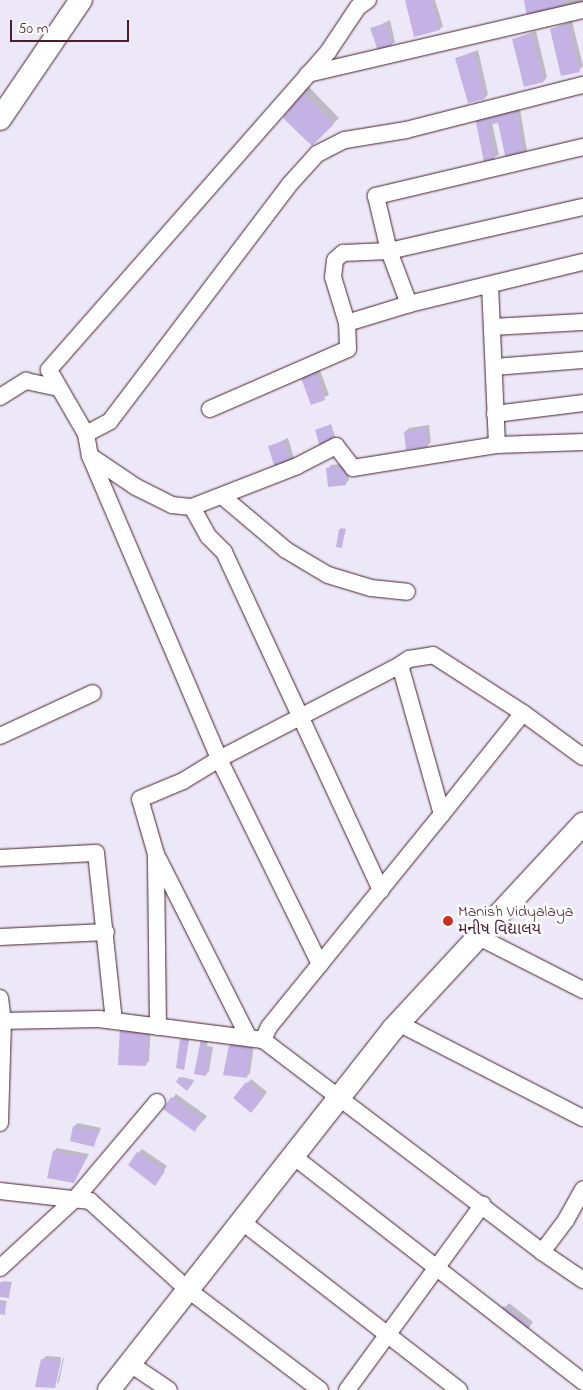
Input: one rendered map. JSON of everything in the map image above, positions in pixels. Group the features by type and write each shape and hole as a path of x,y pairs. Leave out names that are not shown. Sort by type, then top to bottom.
{"main road":[{"path":"0,119 81,0"},
{"path":"109,1390 398,1023 583,824"}],"street":[{"path":"320,964 219,758 90,456 86,434 49,370 328,52 358,7 368,0"},
{"path":"308,74 583,10"},
{"path":"86,434 110,420 289,186 317,154 346,140 406,130 583,85"},
{"path":"409,304 389,251 376,196 583,147"},
{"path":"210,409 348,349 347,323 333,277 336,260 343,253 389,251 583,206"},
{"path":"347,323 409,304 583,262"},
{"path":"490,285 496,446"},
{"path":"492,327 583,322"},
{"path":"494,367 583,360"},
{"path":"0,397 26,381 58,388"},
{"path":"495,414 583,403"},
{"path":"90,456 136,486 172,505 192,507 297,466 336,446 353,468 496,446 583,442"},
{"path":"222,496 286,550 328,575 371,588 407,592"},
{"path":"192,507 208,536 224,552 381,890"},
{"path":"583,757 523,713 433,655 409,658 400,665 219,758 183,781 140,800 156,854 256,1039 483,1204 542,1252 583,1280"},
{"path":"400,665 442,814"},
{"path":"0,736 93,693"},
{"path":"1,1021 114,1021 256,1039 269,1027 523,713"},
{"path":"0,858 96,854 106,932 114,1021"},
{"path":"156,854 158,1027"},
{"path":"0,937 106,932"},
{"path":"479,937 583,990"},
{"path":"0,998 0,1123"},
{"path":"398,1023 583,1118"},
{"path":"0,1268 75,1199 157,1102"},
{"path":"293,1156 583,1382"},
{"path":"542,1252 566,1220 583,1189"},
{"path":"0,1191 90,1201 187,1289 320,1390"},
{"path":"347,1390 389,1336 483,1204"},
{"path":"241,1221 459,1390"},
{"path":"129,1363 168,1390"}],"building":[{"path":"405,0 431,0 440,30 414,37"},
{"path":"524,0 564,0 566,9 527,17"},
{"path":"386,23 392,47 378,51 370,28"},
{"path":"568,24 580,72 561,76 550,29"},
{"path":"532,34 544,82 524,87 512,39"},
{"path":"474,53 485,99 468,103 455,58"},
{"path":"301,91 334,124 312,146 283,118"},
{"path":"517,112 524,156 506,160 498,123 488,125 495,160 484,162 475,118"},
{"path":"316,372 325,400 311,405 301,378"},
{"path":"330,425 335,442 320,447 315,430"},
{"path":"425,428 428,447 406,450 404,432"},
{"path":"284,441 291,463 275,468 268,446"},
{"path":"344,466 346,485 328,487 326,468"},
{"path":"339,529 345,530 342,548 336,547"},
{"path":"120,1027 148,1029 146,1066 118,1065"},
{"path":"180,1039 189,1040 184,1070 176,1068"},
{"path":"201,1039 206,1040 204,1049 210,1050 206,1076 194,1074"},
{"path":"229,1045 251,1048 247,1078 223,1075"},
{"path":"179,1077 194,1081 187,1091 176,1082"},
{"path":"246,1082 264,1096 251,1113 233,1098"},
{"path":"171,1097 205,1120 200,1121 195,1132 163,1109"},
{"path":"73,1126 98,1132 94,1147 70,1141"},
{"path":"53,1151 87,1157 74,1183 47,1178"},
{"path":"137,1152 165,1171 155,1186 128,1165"},
{"path":"0,1282 11,1283 9,1298 0,1297"},
{"path":"0,1301 6,1302 5,1315 0,1314"},
{"path":"504,1306 530,1326 523,1335 497,1314"},
{"path":"41,1359 61,1361 55,1388 35,1387"}],"place":[{"name":"Manish Vidyalaya મનીષ વિદ્યાલય","path":"448,921"}]}
